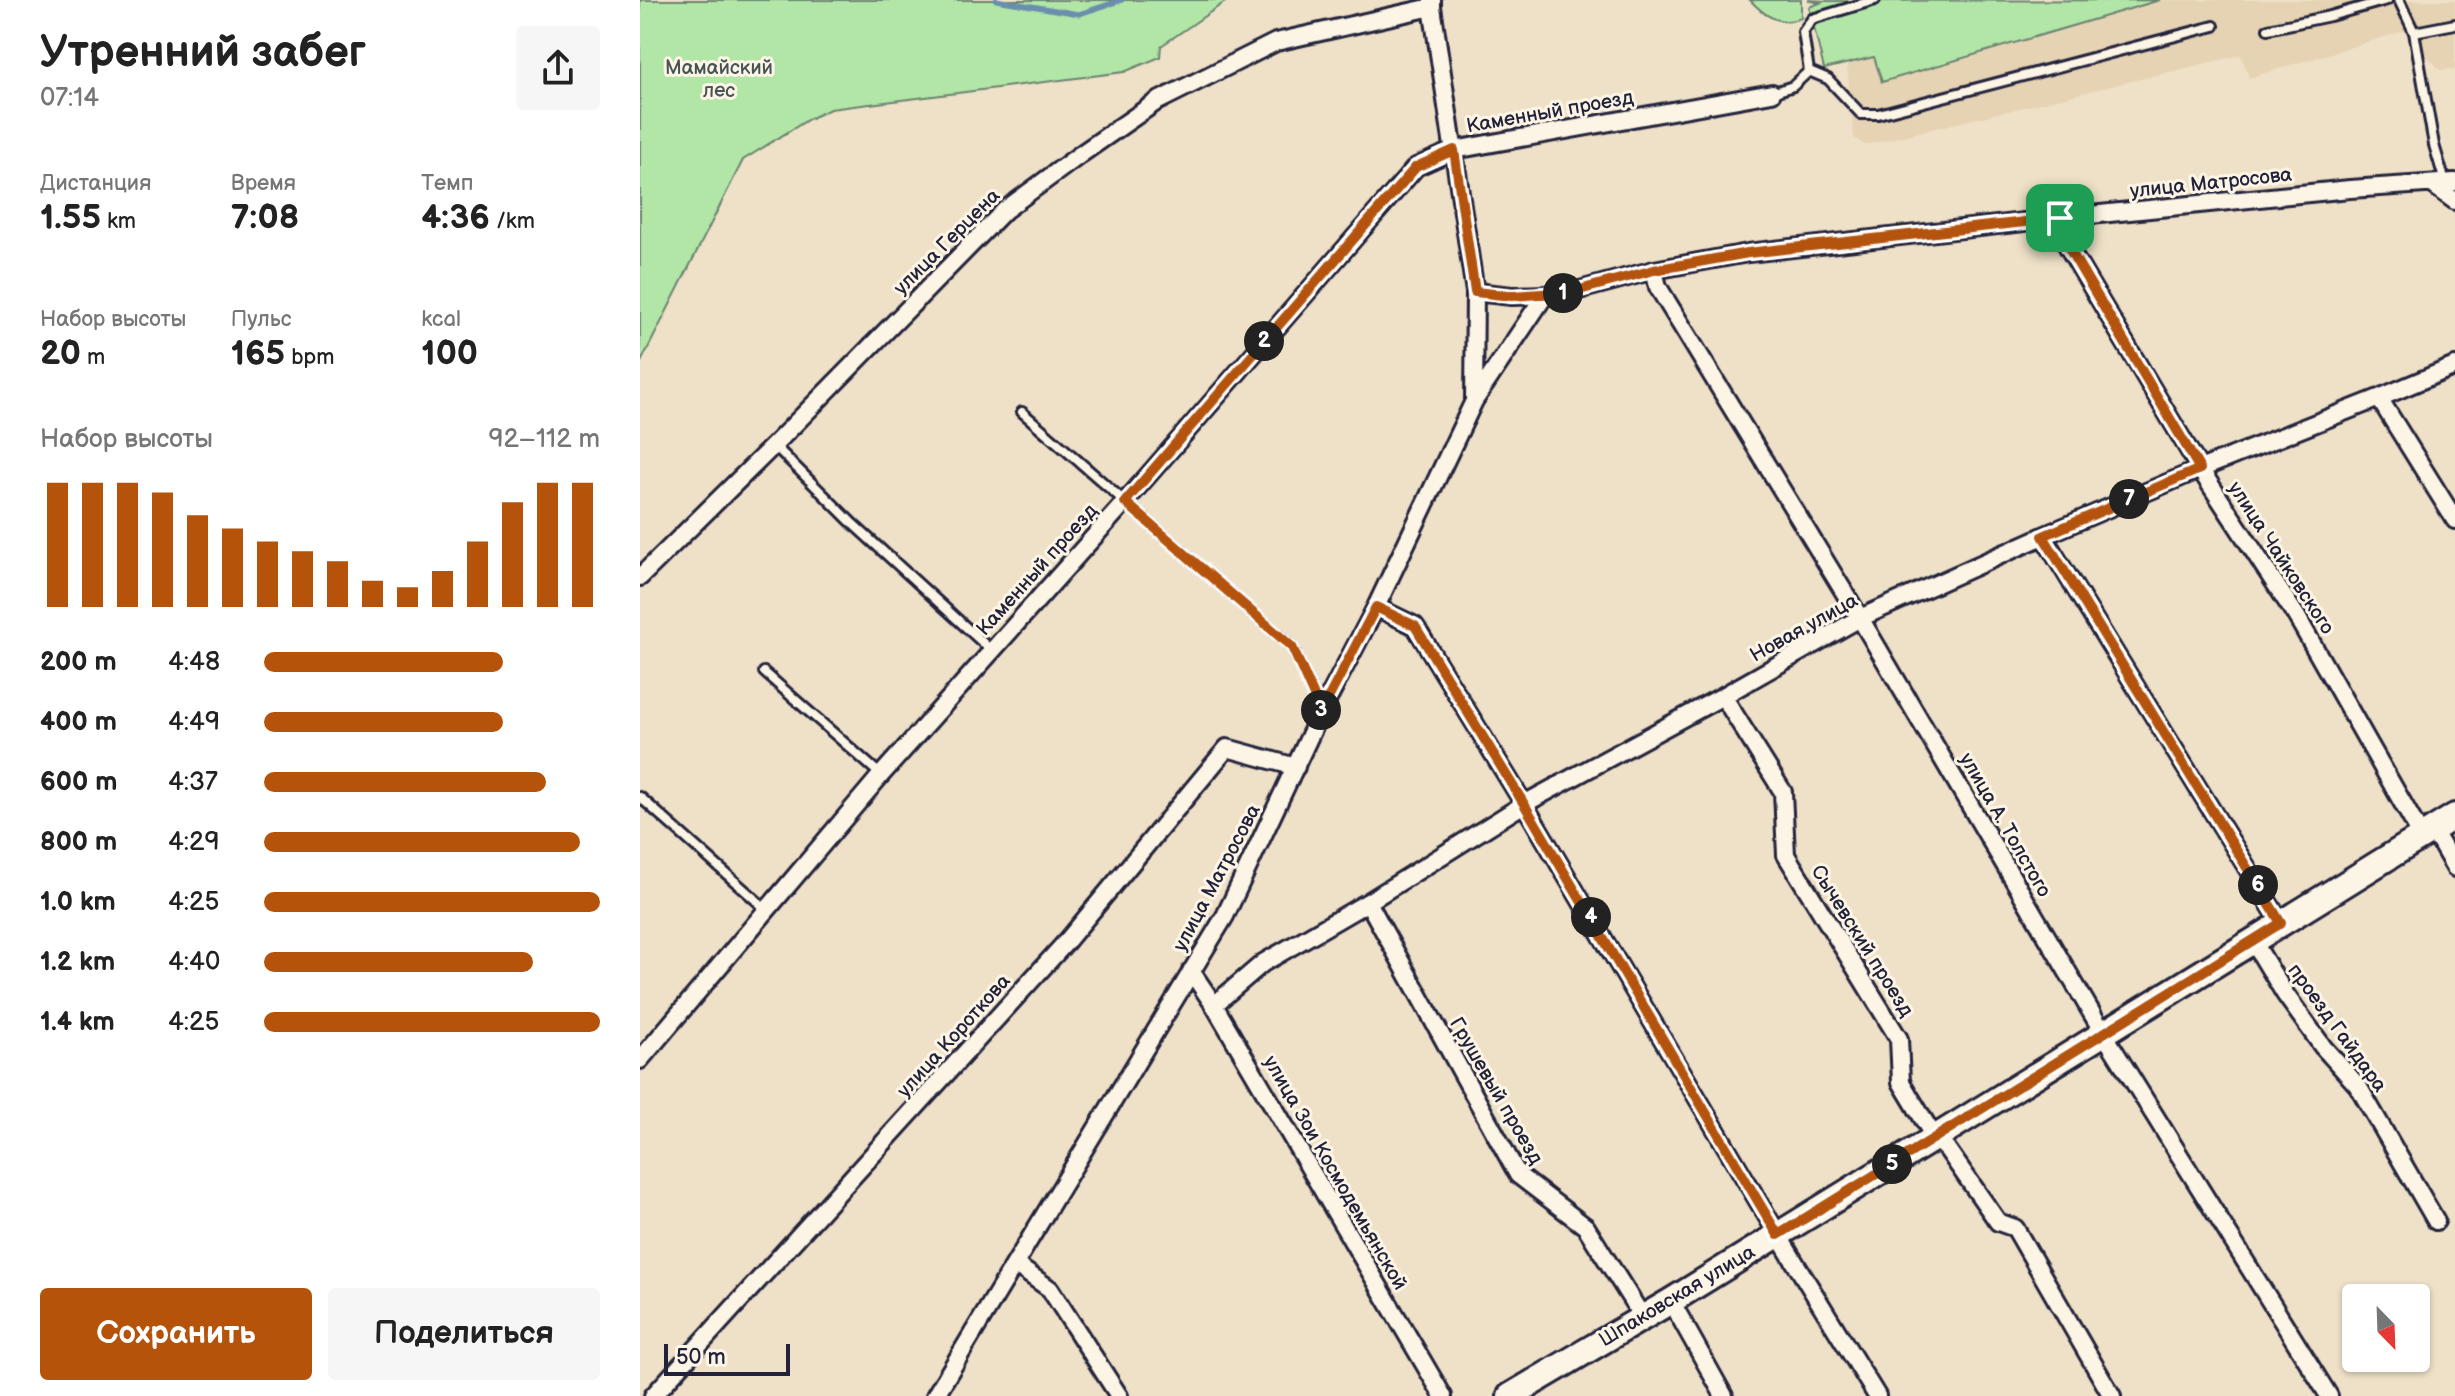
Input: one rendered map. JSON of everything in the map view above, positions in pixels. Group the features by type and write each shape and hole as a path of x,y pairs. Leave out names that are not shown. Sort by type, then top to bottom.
{"main road":[{"name":"Шпаковская улица","path":"1510,1396 1671,1301 2455,816"}],"street":[{"name":"улица Матросова","path":"1432,3 1475,292 1474,401"},
{"name":"улица Герцена","path":"640,577 1005,210 1156,102 1276,42 1432,3"},
{"name":"Каменный проезд","path":"640,1060 881,775 1125,502 1416,167 1454,150 1772,93"},
{"name":"улица Матросова","path":"1475,292 1512,296 1572,292 1654,270 1748,253 2060,218 2350,189 2444,183"},
{"path":"2444,183 2455,201"},
{"name":"улица Чайковского","path":"2060,218 2061,235 2200,469 2297,617 2428,833 2455,868"},
{"name":"улица А. Толстого","path":"1654,270 1658,287 1860,618 2104,1034 2329,1396"},
{"name":"улица Матросова","path":"935,1396 1225,916 1474,401 1545,295"},
{"name":"Новая улица","path":"1214,1005 1263,963 1368,902 1524,804 1860,618 2200,469 2455,366"},
{"path":"2379,398 2455,520"},
{"path":"2043,536 2281,923"},
{"path":"1376,607 1415,626 1877,1396"},
{"name":"Сычевский проезд","path":"1723,696 1783,792 1786,855 1899,1039 1901,1082 1934,1137 1947,1149 1998,1222 2015,1228 2112,1396"},
{"name":"улица Короткова","path":"654,1396 1067,941 1227,748 1296,767"},
{"name":"Грушевый проезд","path":"1368,902 1518,1175 1586,1227 1643,1318"},
{"name":"проезд Гайдара","path":"2253,941 2285,994 2323,1047 2358,1086 2436,1221"},
{"name":"улица Зои Космодемьянской","path":"1191,971 1214,1005 1443,1396"},
{"path":"1016,1265 1050,1289 1119,1396"},
{"path":"1671,1301 1724,1396"}],"lane":[{"path":"1809,71 1803,32 1812,19 1875,0"},
{"path":"2268,29 2387,0"},
{"path":"2399,0 2414,32 2434,145 2444,183"},
{"path":"2414,32 2455,24"},
{"path":"1809,71 1828,79 1861,114 1878,114 2214,26"},
{"path":"1772,93 1793,86 1809,71"},
{"path":"1022,412 1292,647 1321,712"},
{"path":"774,445 853,524 992,651"},
{"path":"764,672 881,775"},
{"path":"640,797 767,910"}],"shaded area":[{"path":"2160,0 2455,0 2455,69 2440,70 2404,31 2249,78 2241,55 1865,145 1854,138 1847,65 1875,57 1883,82"}],"green space":[{"name":"Мамайский лес","path":"640,0 1228,0 1161,46 1160,57 1124,72 830,109 809,119 743,160 640,364"},
{"path":"1750,0 1801,0 1801,18 1786,21 1772,18"},
{"path":"1808,0 2160,0 1882,82 1874,57 1824,69 1809,7 1820,3"}],"waterway":[{"path":"996,0 1079,14 1122,0"}],"route":[{"path":"1454,150 1475,292 1512,296 1572,292 1654,270 1748,253 2060,218 2061,235 2200,469 2043,536 2281,923 1778,1235 1524,804 1415,626 1376,607 1321,712 1292,647 1125,502 1416,167 1454,150"}]}
